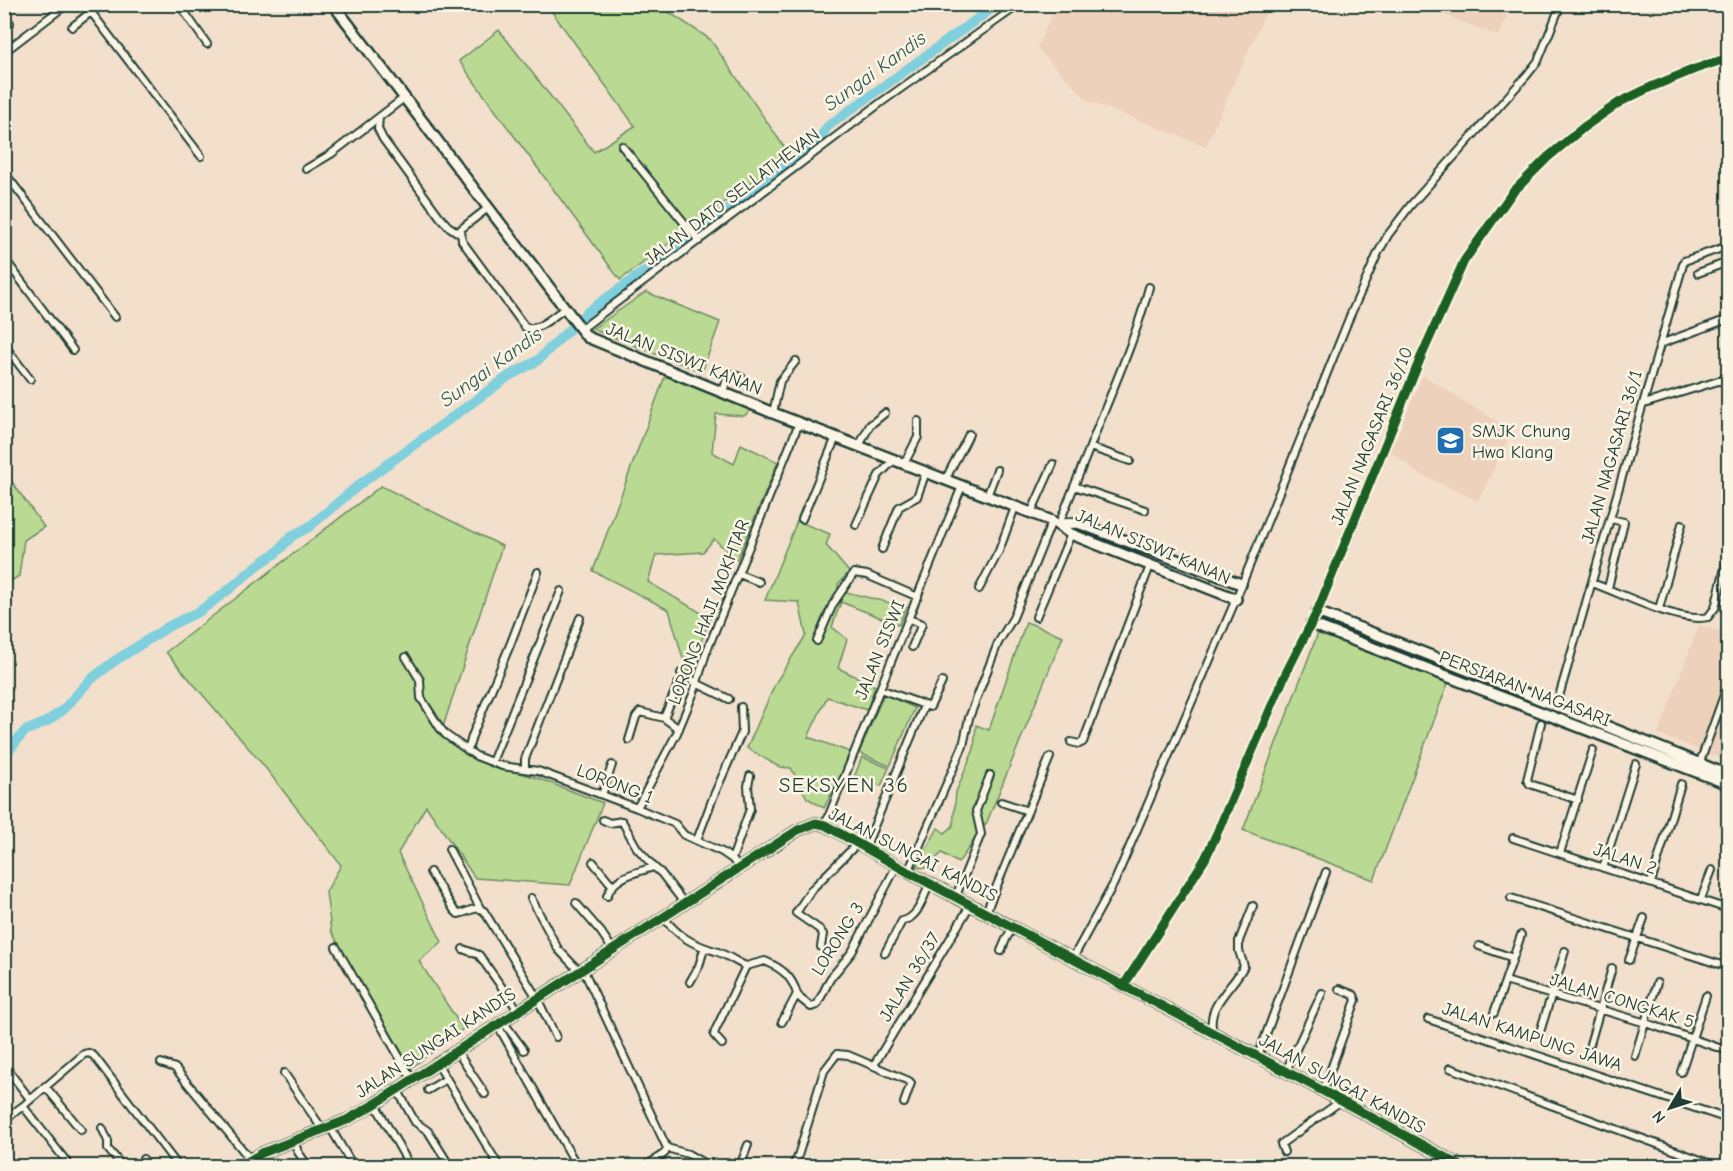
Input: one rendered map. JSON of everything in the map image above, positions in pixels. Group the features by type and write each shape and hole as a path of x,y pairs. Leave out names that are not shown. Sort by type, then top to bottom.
{"street":[{"path":"4,52 67,4"},
{"path":"85,4 201,156"},
{"path":"72,27 101,4"},
{"path":"179,4 207,44"},
{"name":"JALAN SISWI KANAN","path":"333,4 587,338 1031,513 1055,523 1071,534 1236,599"},
{"name":"JALAN DATO SELLATHEVAN","path":"579,329 883,101 1020,4"},
{"path":"1073,958 1114,883 1236,599 1350,316 1388,235 1410,206 1521,83 1538,61 1561,4"},
{"path":"4,16 10,23"},
{"name":"JALAN NAGASARI 36/10","path":"1124,985 1205,859 1286,675 1317,612 1421,357 1464,261 1512,193 1548,157 1584,127 1620,102 1651,87 1728,58"},
{"path":"306,170 331,154 404,98"},
{"path":"379,117 378,129 383,139 440,217 460,234"},
{"path":"622,146 698,239"},
{"path":"4,172 115,317"},
{"path":"488,208 461,229 462,241 525,327 533,329 564,309"},
{"name":"JALAN NAGASARI 36/1","path":"1556,707 1684,261 1728,246"},
{"path":"4,258 74,350"},
{"path":"1698,273 1728,262"},
{"path":"908,872 963,746 969,718 998,643 1013,618 1074,486 1135,335 1149,287"},
{"path":"1660,344 1728,319"},
{"path":"4,345 30,379"},
{"path":"773,413 780,381 796,361"},
{"path":"723,392 727,379 733,374 742,378"},
{"path":"1644,404 1726,378 1728,394"},
{"path":"859,446 870,426 885,413"},
{"path":"856,525 879,475 899,462 918,437 918,421"},
{"name":"LORONG HAJI MOKHTAR","path":"637,808 679,729 799,423"},
{"path":"946,479 952,464 960,456 969,434"},
{"path":"802,519 836,437"},
{"path":"1090,447 1130,461"},
{"path":"1031,513 1053,464"},
{"path":"987,496 997,470"},
{"path":"882,549 899,507 917,497 926,472"},
{"name":"JALAN SISWI","path":"825,825 962,486"},
{"path":"1074,486 1145,510"},
{"path":"979,589 999,551 1015,507"},
{"path":"1608,588 1624,522 1611,519"},
{"name":"JALAN SISWI KANAN","path":"1055,523 1078,523 1241,585"},
{"path":"1659,609 1682,524"},
{"path":"1036,617 1071,534"},
{"path":"1592,583 1659,609 1699,620 1708,617 1715,608 1728,556"},
{"path":"1071,742 1079,744 1083,742 1150,566"},
{"path":"468,751 538,572"},
{"path":"817,641 833,604 854,573 867,575 918,597"},
{"path":"739,574 759,582"},
{"path":"1215,591 1226,590 1229,587 1222,577"},
{"path":"492,762 561,591"},
{"name":"PERSIARAN NAGASARI","path":"1317,612 1467,668 1698,768 1728,784"},
{"path":"525,769 525,759 580,618"},
{"path":"1329,631 1323,622 1325,619 1332,618"},
{"path":"909,619 922,624 912,647"},
{"name":"PERSIARAN NAGASARI","path":"1311,624 1698,768 1728,775"},
{"name":"LORONG 1","path":"406,657 420,680 421,698 440,728 468,751 511,768 538,771 675,824 684,835 732,859 740,869"},
{"path":"681,673 729,699"},
{"path":"880,689 930,707 942,682"},
{"path":"664,718 678,684"},
{"path":"1698,768 1728,684"},
{"path":"820,947 823,934 796,913 811,890 861,846 924,706"},
{"path":"697,840 742,732 741,707"},
{"path":"629,740 636,717 640,712 664,718 679,729"},
{"path":"1541,723 1527,780 1530,784 1578,800"},
{"path":"1560,853 1593,750"},
{"path":"986,912 1050,757"},
{"path":"1603,868 1636,764"},
{"path":"602,795 612,765"},
{"path":"956,896 981,834 976,811 990,775"},
{"path":"732,859 750,809 748,786 750,776"},
{"path":"1651,882 1681,784"},
{"path":"1001,802 1028,811"},
{"path":"603,820 610,823 622,821 637,848 661,873 685,904"},
{"name":"JALAN SUNGAI KANDIS","path":"240,1167 250,1159 347,1120 375,1104 798,830 816,823 825,825 908,872 1258,1056 1461,1167"},
{"name":"JALAN 2","path":"1513,838 1728,909"},
{"path":"448,849 480,908 537,998 556,1037"},
{"path":"593,862 612,885"},
{"name":"LORONG 3","path":"663,917 684,938 704,949 717,951 746,966 765,961 775,965 791,978 797,994 811,1007 818,1005 830,979 857,943 897,865"},
{"path":"607,896 612,885 625,876 654,867"},
{"path":"1701,899 1713,870"},
{"path":"430,872 454,910 459,914 480,908"},
{"path":"1258,1056 1326,872"},
{"path":"885,953 903,921 915,914 930,883"},
{"path":"531,898 558,948 581,970 667,1149"},
{"path":"1510,898 1728,967"},
{"path":"576,903 601,932 612,950"},
{"name":"JALAN 36/37","path":"874,1065 971,904"},
{"path":"1213,1032 1210,1022 1220,998 1244,966 1239,951 1239,941 1253,906"},
{"path":"1629,960 1644,918"},
{"path":"1001,951 1007,937 1015,927"},
{"path":"1494,1012 1521,936"},
{"path":"1479,946 1513,958"},
{"path":"336,947 412,1079"},
{"path":"463,949 479,955 518,1010"},
{"path":"690,982 699,966 704,949"},
{"path":"1540,1032 1565,951"},
{"path":"722,1044 714,1035 715,1031 746,966"},
{"path":"1590,1044 1612,968"},
{"name":"JALAN CONGKAK 5","path":"1505,981 1599,1008 1728,1051"},
{"path":"1635,1056 1657,983"},
{"path":"1323,1091 1356,1000 1354,995 1339,989"},
{"path":"1286,1071 1322,993"},
{"name":"LORONG 3","path":"782,1022 797,994"},
{"path":"1682,1072 1706,996"},
{"name":"JALAN KAMPUNG JAWA","path":"1428,1019 1728,1119"},
{"path":"499,1022 524,1050"},
{"path":"499,1022 577,1167"},
{"path":"456,1050 485,1095"},
{"path":"4,1120 84,1054 89,1053 94,1056 178,1167"},
{"path":"792,1167 797,1159 824,1071 833,1056 841,1053 874,1065 911,1083 904,1103"},
{"path":"162,1063 175,1068 250,1159"},
{"path":"437,1063 499,1167"},
{"path":"4,1065 30,1099"},
{"path":"1450,1068 1717,1167"},
{"path":"284,1073 353,1167"},
{"path":"428,1090 446,1078"},
{"path":"45,1086 81,1130"},
{"path":"397,1089 415,1122 428,1131 446,1160"},
{"path":"1284,1152 1281,1144 1341,1101"},
{"path":"375,1104 410,1167"},
{"path":"23,1106 70,1167"},
{"path":"102,1128 108,1141 108,1149 122,1167"},
{"path":"294,1141 308,1167"},
{"path":"740,1167 748,1145"},
{"path":"646,1167 667,1149"},
{"path":"667,1149 688,1154 709,1167"},
{"path":"143,1159 149,1167"}],"shaded area":[{"path":"1056,4 1269,5 1206,146 1088,101 1037,48"},
{"path":"1511,4 1499,36 1419,5"},
{"name":"SMJK Chung Hwa Klang","path":"1423,375 1512,431 1478,501 1418,473 1390,451"},
{"path":"1728,617 1728,761 1658,734 1699,625 1723,632"}],"green space":[{"path":"547,5 658,5 710,39 789,154 620,280 459,61 499,30 594,152 635,126"},
{"path":"646,292 720,322 702,372 592,329"},
{"path":"665,376 751,410 744,416 716,414 712,452 734,464 741,444 778,462 737,560 714,539 703,552 656,555 648,582 710,618 688,676 669,610 593,571"},
{"path":"5,472 44,527 24,540 19,576 5,585"},
{"path":"381,486 502,546 440,736 475,760 537,778 603,803 570,885 475,878 426,806 398,853 442,942 419,961 463,1029 411,1068 331,931 326,892 341,865 264,766 166,652"},
{"path":"797,521 830,534 826,545 849,572 838,584 838,590 906,607 899,625 841,602 832,627 847,639 838,668 875,686 867,710 827,697 808,737 850,752 824,808 807,798 791,768 779,767 747,748 776,682 806,635 799,602 765,600"},
{"path":"1026,622 1063,636 987,822 958,863 942,853 926,868 916,867 938,828 945,833 953,826 956,792 974,749 976,725 989,730"},
{"path":"1318,633 1448,683 1374,880 1243,830"},
{"path":"884,694 915,708 890,766 859,753"},
{"path":"862,757 889,768 881,786 855,775"}],"waterway":[{"name":"Sungai Kandis","path":"4,756 25,731 46,722 63,710 89,681 113,662 171,625 200,611 276,553 292,536 309,527 360,484 509,376 537,361 587,312 682,245 820,138 828,126 998,4"}],"cycle path":[{"path":"1124,985 1205,859 1285,675 1317,612 1421,357 1464,261 1512,193 1548,157 1584,127 1620,102 1651,87 1728,58"},
{"path":"240,1166 262,1153 347,1120 375,1104 798,830 816,823 825,825 908,872 1461,1166"}],"place":[{"name":"SMJK Chung Hwa Klang","path":"1451,441"}],"district":[{"name":"SEKSYEN 36","path":"844,785"}]}
